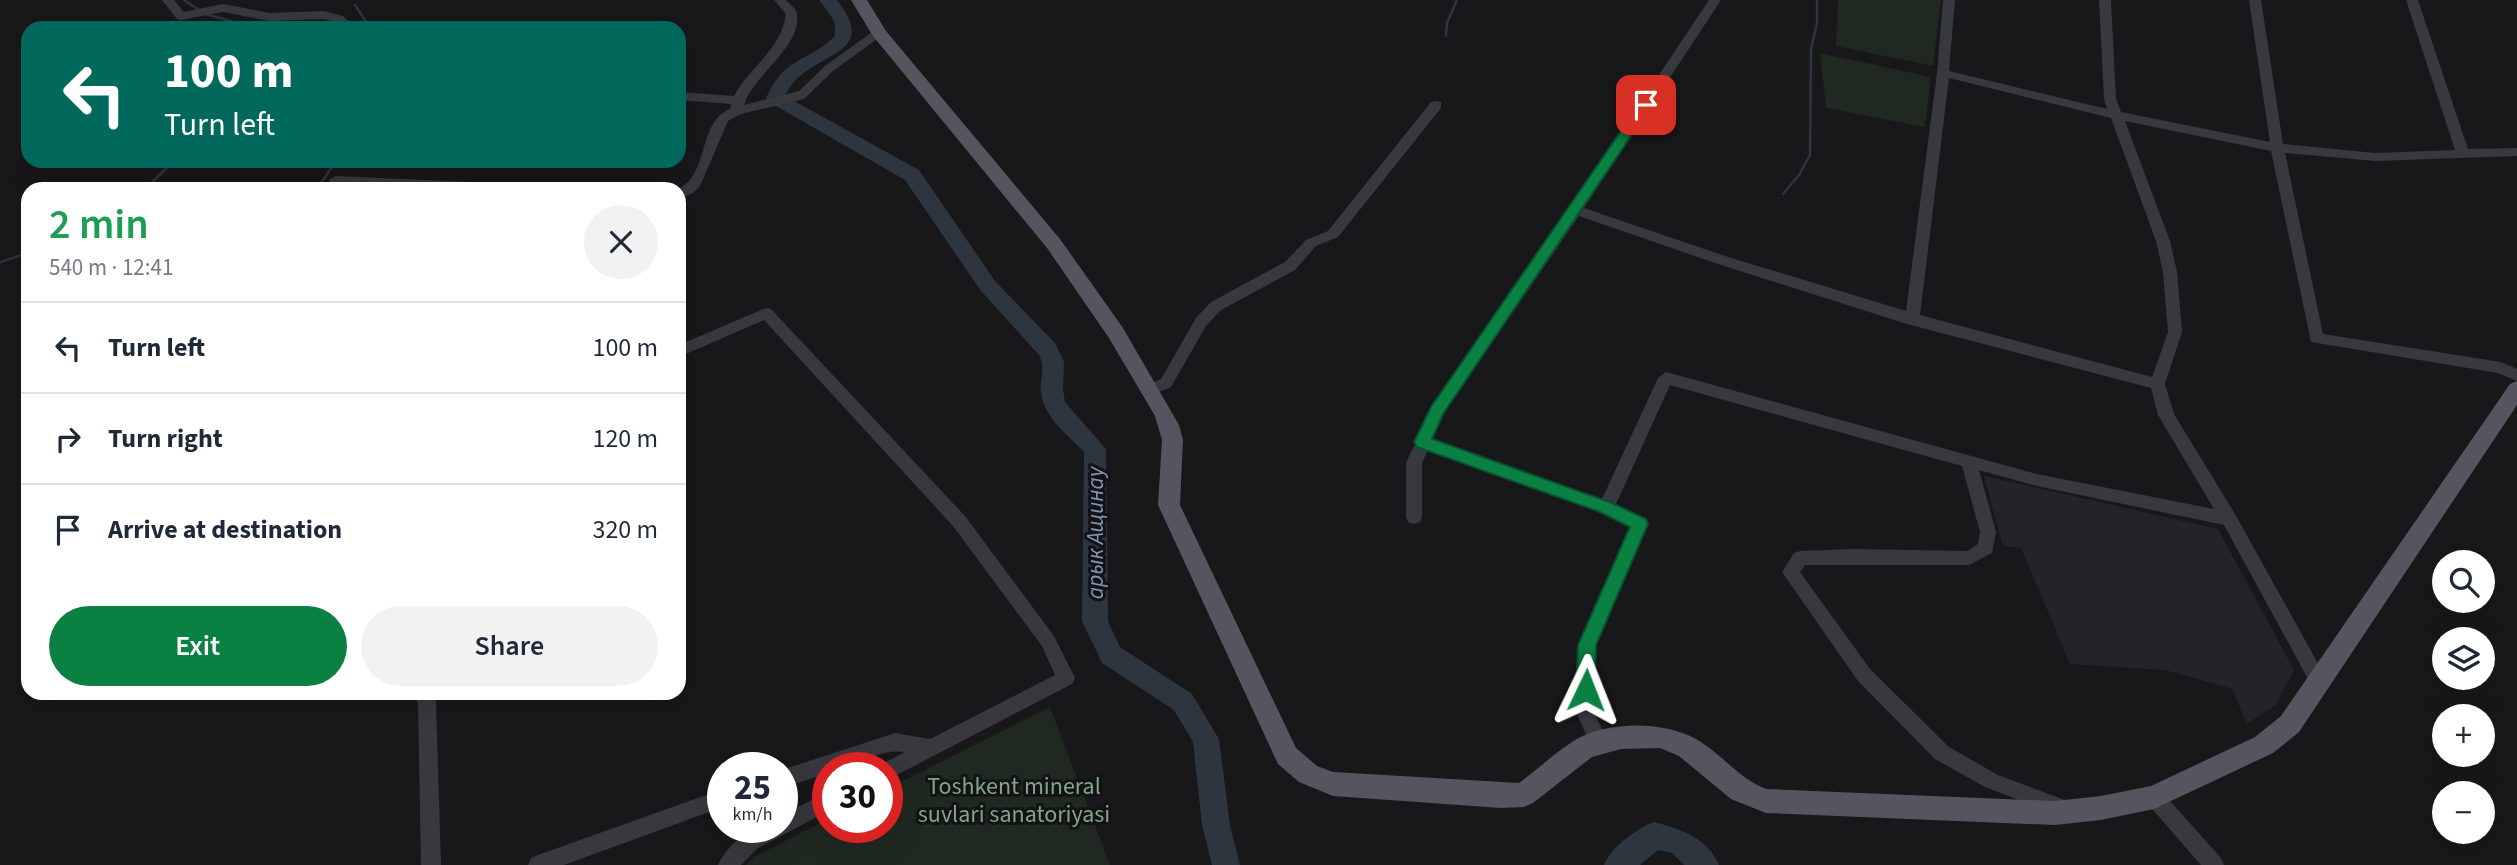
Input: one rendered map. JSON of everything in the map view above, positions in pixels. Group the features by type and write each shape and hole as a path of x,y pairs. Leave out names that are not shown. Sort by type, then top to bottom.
{"main road":[{"path":"859,0 879,33 1039,224 1087,286 1125,345 1171,430 1170,461 1165,487 1168,505 1287,756 1308,774 1333,783 1501,796 1524,794 1585,748 1621,738 1661,737 1688,748 1740,791 1766,802 2054,813 2101,808 2154,797 2264,745 2290,724 2515,396"}],"street":[{"path":"167,0 181,16 223,8 270,17 324,15 342,21"},
{"path":"686,193 697,181 723,118 737,104 749,79 776,52 788,34 792,13 780,0"},
{"path":"1413,517 1414,463 1437,411 1576,210 1716,0"},
{"path":"1912,320 1943,74 1949,0"},
{"path":"2105,0 2110,99 2163,241 2170,272 2175,332 2157,384 2166,415 2229,519 2319,681"},
{"path":"2255,0 2277,148 2316,338 2501,368 2517,375"},
{"path":"2412,0 2463,153"},
{"path":"686,97 764,107 802,96 823,73 864,47 879,33"},
{"path":"1943,74 2116,115 2277,148 2375,157 2517,152"},
{"path":"1149,390 1166,383 1201,322 1216,306 1290,266 1311,243 1333,234 1436,105"},
{"path":"336,180 376,182"},
{"path":"1576,210 1711,259 1912,320 2157,384"},
{"path":"686,348 766,313 959,521 1048,640 1066,678 903,763"},
{"path":"1606,507 1666,378 1969,463 2126,500 2229,519"},
{"path":"1422,442 1606,507 1640,524 1587,645 1585,712 1600,744"},
{"path":"1969,463 1988,532 1986,548 1978,553 1969,558 1800,558 1791,572 1864,675 1942,752 1992,781 2072,811"},
{"path":"426,700 431,865"},
{"path":"798,774 895,742 931,748"},
{"path":"2154,797 2214,865"},
{"path":"538,865 707,804"},
{"path":"728,865 749,843"}],"shaded area":[{"path":"1984,476 2218,529 2294,670 2276,705 2246,724 2233,689 2165,670 2070,664 2021,548 2003,546"}],"green space":[{"path":"1838,0 1941,0 1933,66 1836,46"},
{"path":"1820,53 1931,77 1925,127 1826,108"},
{"name":"Toshkent mineral suvlari sanatoriyasi","path":"1050,707 1110,865 746,865 755,856 781,843 798,843 798,834 812,827 812,843 903,843 903,781"}],"waterway":[{"path":"184,0 199,10"},
{"name":"арык Ащинау","path":"828,0 841,17 845,29 842,39 834,47 796,68 784,80 775,98 912,175 988,286 1041,340 1051,356 1054,367 1051,389 1054,402 1064,417 1095,449 1095,621 1111,655 1183,702 1206,739 1216,825 1226,865"},
{"path":"1446,36 1447,23 1457,0"},
{"path":"1783,194 1799,175 1810,155 1811,49 1817,23 1817,0"},
{"path":"355,5 365,21"},
{"path":"206,14 230,21"},
{"path":"152,182 167,168"},
{"path":"322,182 331,168"},
{"path":"0,262 21,255"},
{"name":"арык Ащинау","path":"1618,865 1654,835 1680,842 1705,865"}],"route":[{"path":"1586,690 1587,645 1640,524 1606,507 1422,442 1437,411 1646,105"}]}
